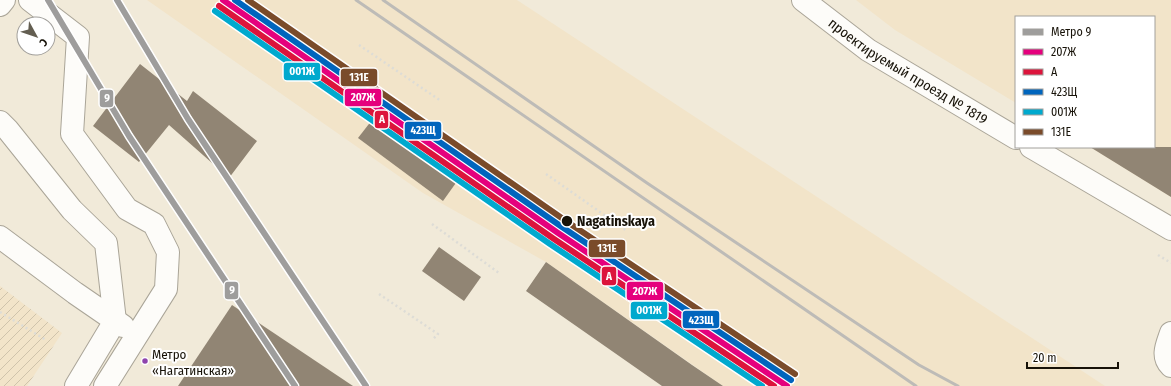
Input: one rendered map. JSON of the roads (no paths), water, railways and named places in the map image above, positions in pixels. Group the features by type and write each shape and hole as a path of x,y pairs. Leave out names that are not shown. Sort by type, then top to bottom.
{"street":[{"path":"0,5 4,0"},
{"path":"30,0 78,37 72,134 127,209 154,224 168,252 166,289 104,386"},
{"name":"проектируемый проезд № 1819","path":"803,0 868,50 1015,137"},
{"path":"0,122 72,210 106,243 115,321 76,386"},
{"path":"1033,148 1171,229"},
{"path":"0,237 75,293 137,335"},
{"path":"1171,333 1165,351 1165,358 1171,366"}],"railway":[{"path":"356,0 916,386"},
{"path":"383,0 647,183 919,365 958,386"}],"metro line":[{"name":"9","path":"48,0 129,136 295,386"},
{"name":"9","path":"117,0 188,119 366,386"}],"place":[{"name":"Nagatinskaya","path":"567,221"},
{"name":"Метро «Нагатинская»","path":"145,361"}]}
